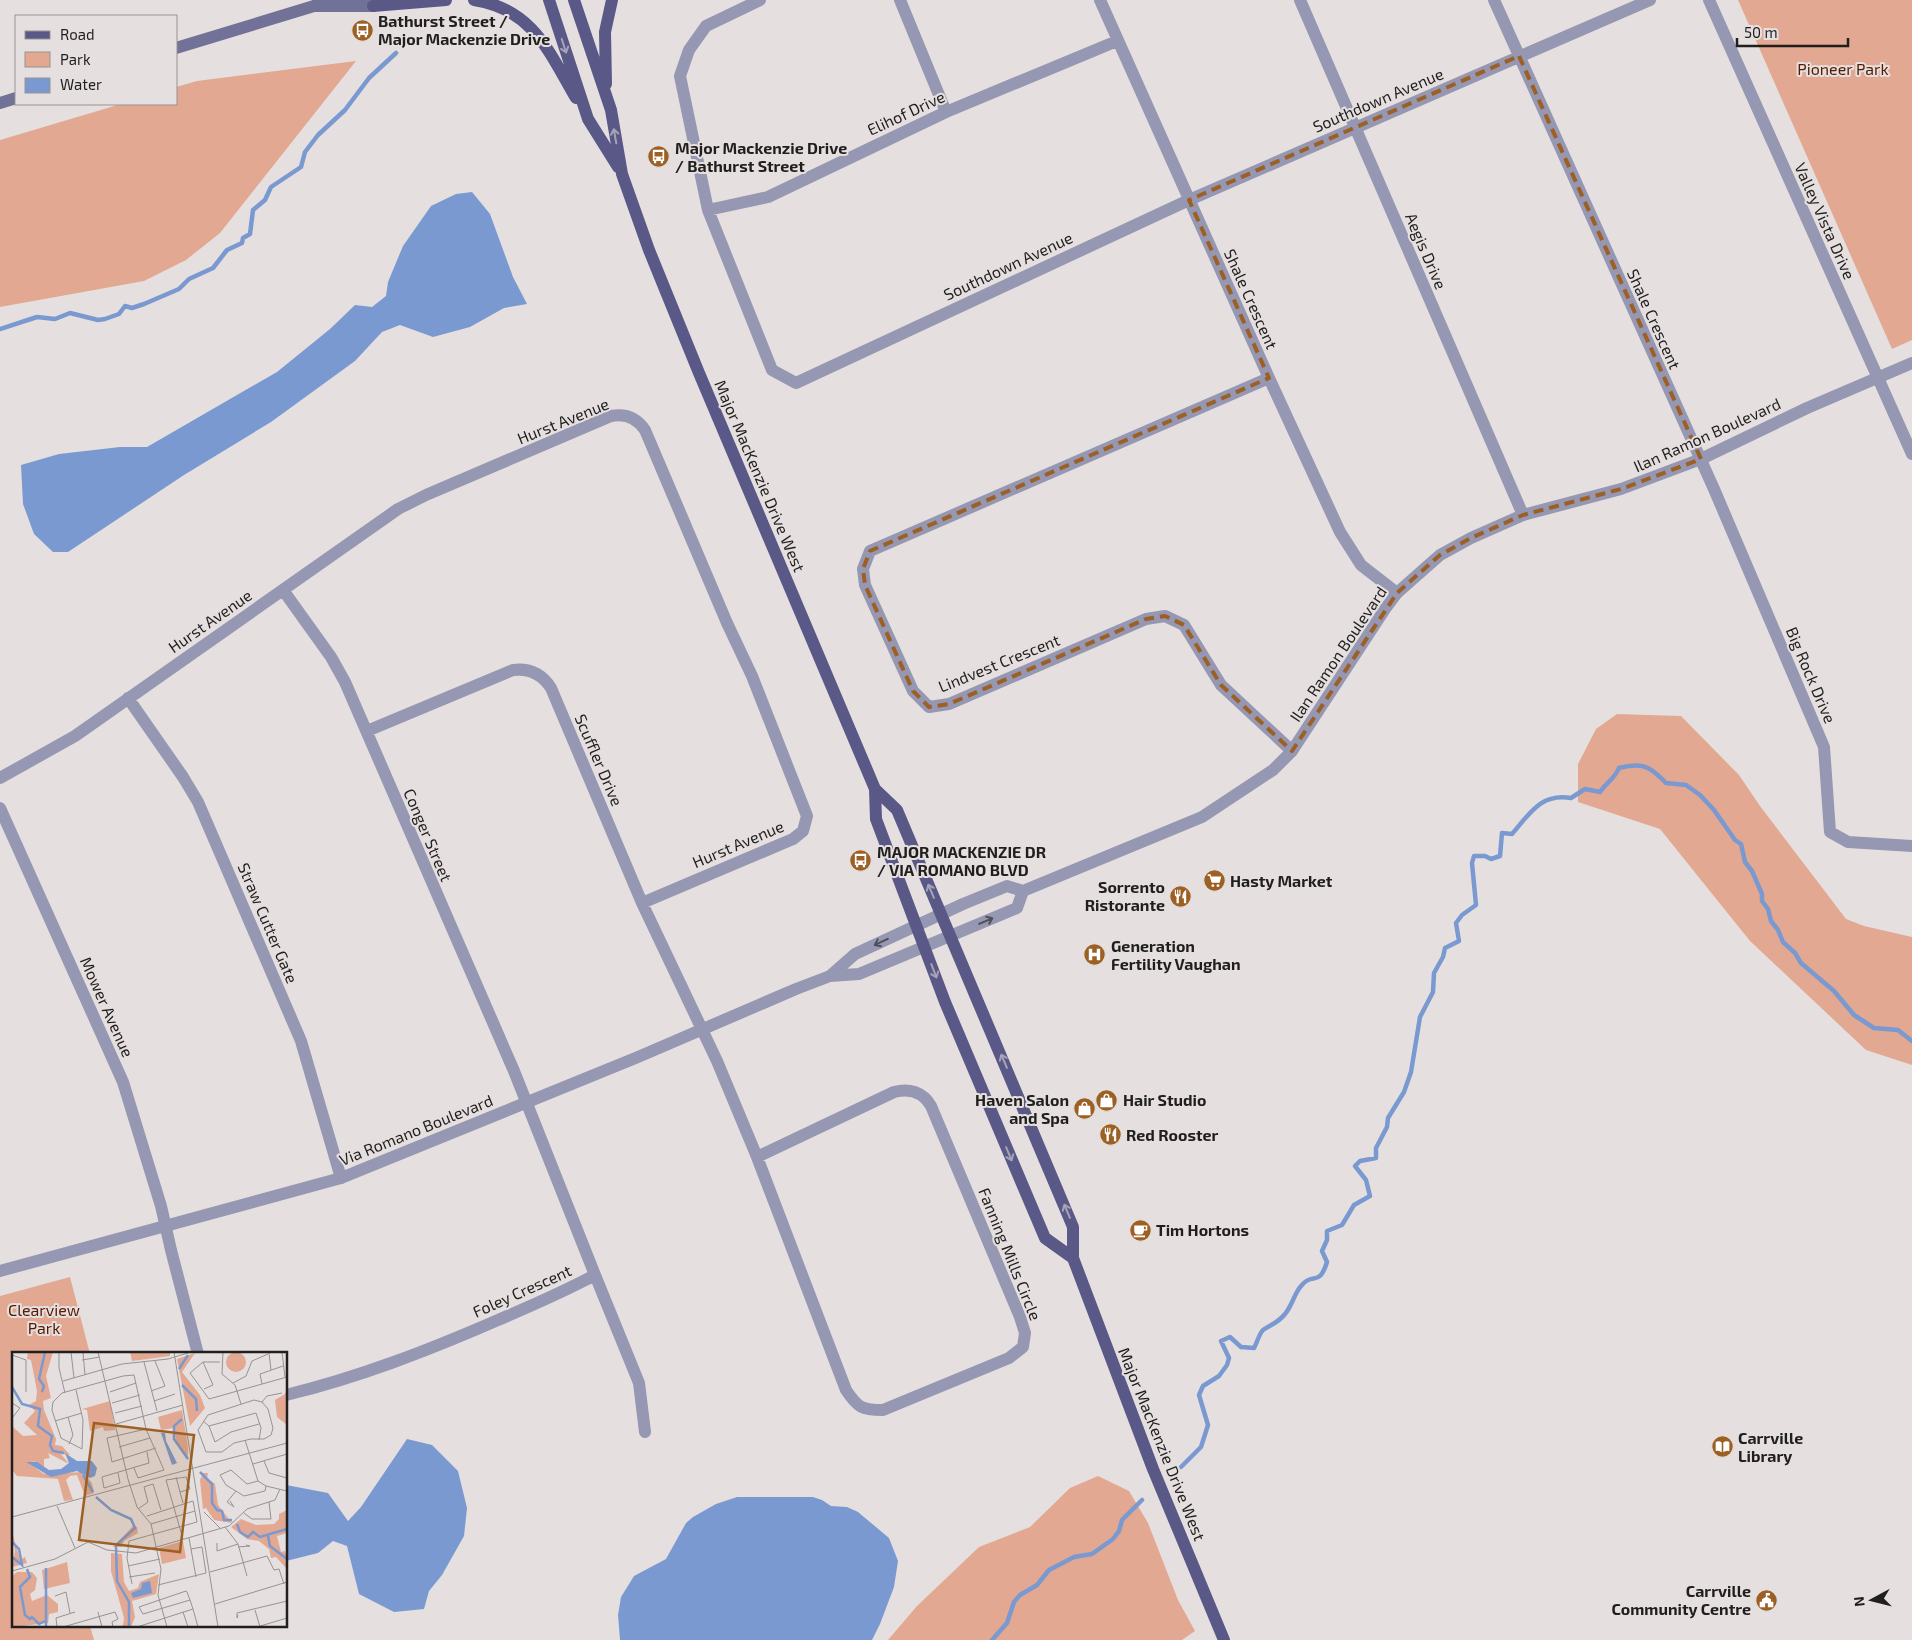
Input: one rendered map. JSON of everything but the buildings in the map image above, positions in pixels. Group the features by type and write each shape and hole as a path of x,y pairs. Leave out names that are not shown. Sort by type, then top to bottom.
{"main road":[{"path":"178,47 314,6 327,0"},
{"path":"373,6 394,0"},
{"path":"314,6 373,6 446,0"},
{"path":"474,0 498,6 522,19 547,46 588,119"},
{"name":"Major MacKenzie Drive West","path":"549,0 588,119 622,174"},
{"name":"Major MacKenzie Drive West","path":"574,0 611,110 622,174 650,250 699,373 875,789 876,819 945,1002 1045,1238 1072,1258"},
{"path":"607,99 605,32 612,0"},
{"path":"0,103 15,98"},
{"name":"Major MacKenzie Drive West","path":"875,789 897,810 1074,1227 1072,1258 1153,1469 1224,1640"}],"street":[{"name":"Southdown Avenue","path":"760,0 706,26 689,50 680,76 708,210 772,370 796,383 1189,200 1650,0"},
{"path":"900,0 946,112"},
{"name":"Shale Crescent","path":"1100,0 1268,378 1340,532 1361,565 1397,593"},
{"name":"Aegis Drive","path":"1300,0 1523,515"},
{"name":"Shale Crescent","path":"1494,0 1701,459"},
{"name":"Valley Vista Drive","path":"1709,0 1912,454"},
{"name":"Elihof Drive","path":"708,210 768,197 946,112 1117,41"},
{"name":"Ilan Ramon Boulevard","path":"941,915 1007,886 1024,891 1202,817 1274,770 1292,751 1397,593 1440,555 1471,538 1523,515 1622,490 1701,459 1807,408 1912,363"},
{"name":"Lindvest Crescent","path":"1268,378 870,551 863,569 864,585 912,691 930,707 949,704 1146,619 1166,616 1184,625 1221,685 1292,751"},
{"name":"Hurst Avenue","path":"0,778 63,744 385,518 412,502 611,416 625,415 638,421 645,430 727,623 752,676 807,816 803,831 793,839 642,903"},
{"name":"Big Rock Drive","path":"1701,459 1824,747 1830,832 1848,842 1912,846"},
{"name":"Conger Street","path":"283,590 331,658 344,682 526,1103"},
{"name":"Scuffler Drive","path":"366,731 513,670 527,670 538,674 546,681 551,688 642,903 688,1002 703,1029"},
{"name":"Straw Cutter Gate","path":"128,698 192,789 201,809 300,1041 341,1178"},
{"name":"Mower Avenue","path":"0,808 123,1082 166,1226"},
{"path":"924,947 1017,908 1024,891"},
{"name":"Via Romano Boulevard","path":"830,976 854,954 941,915"},
{"name":"Via Romano Boulevard","path":"0,1270 341,1178 830,976 860,974 924,947"},
{"name":"Fanning Mills Circle","path":"703,1029 757,1157 846,1390 853,1401 866,1410 883,1410 1009,1358 1022,1347 1025,1333 1020,1317 931,1106 924,1097 908,1090 894,1092 757,1157"},
{"name":"Foley Crescent","path":"288,1394 387,1366 571,1288 595,1275 526,1103"},
{"path":"166,1226 198,1352"},
{"path":"595,1275 639,1383 644,1432"}],"highlighted area":[{"path":"1519,56 1701,459 1621,489 1523,515 1471,538 1440,555 1397,593 1292,751 1221,685 1184,625 1165,616 1146,619 949,704 929,707 913,691 865,585 863,569 870,551 1269,378 1189,200"}],"green space":[{"name":"Pioneer Park","path":"1738,0 1912,0 1912,340 1892,349"},
{"path":"356,61 220,233 186,260 144,281 0,307 0,140 118,105 178,105 178,86 197,81"},
{"path":"1617,714 1681,716 1739,775 1760,806 1846,919 1864,926 1912,937 1912,1065 1866,1050 1750,941 1660,829 1578,802 1578,764 1596,729"},
{"name":"Clearview Park","path":"70,1277 89,1352 12,1352 12,1628 91,1628 94,1640 0,1640 0,1296"},
{"path":"1098,1476 1129,1491 1148,1523 1178,1600 1195,1631 1182,1640 888,1640 917,1606 979,1547 1030,1527 1070,1488"}],"water":[{"path":"472,192 490,214 513,277 527,304 504,308 470,327 433,337 400,325 382,332 355,361 271,422 184,475 68,552 53,552 34,534 23,504 21,465 59,454 120,447 147,447 277,372 330,329 355,305 372,307 386,296 388,282 403,246 431,206 456,194"},
{"path":"407,1439 432,1445 458,1471 467,1508 464,1536 442,1575 429,1591 424,1609 394,1612 359,1594 347,1546 333,1541 318,1553 288,1560 288,1485 328,1493 348,1521 361,1507"},
{"path":"737,1497 813,1497 831,1506 847,1507 858,1512 889,1538 898,1561 894,1587 872,1640 620,1640 618,1615 621,1597 634,1576 666,1559 686,1523 693,1517 716,1504"}],"waterway":[{"path":"0,329 37,317 55,319 70,313 98,320 105,319 119,314 125,306 132,308 179,289 189,279 213,268 227,250 242,243 243,238 250,234 253,210 265,200 271,187 301,167 305,152 318,135 345,110 369,78 396,53"},
{"path":"1181,1467 1201,1447 1208,1425 1199,1395 1203,1386 1219,1376 1227,1365 1229,1358 1221,1341 1230,1337 1241,1347 1254,1348 1263,1330 1279,1320 1287,1311 1301,1286 1305,1282 1321,1275 1327,1262 1322,1251 1327,1240 1327,1231 1342,1225 1354,1205 1370,1196 1366,1180 1355,1166 1360,1161 1376,1158 1376,1148 1387,1127 1388,1118 1404,1092 1411,1072 1420,1017 1433,992 1434,973 1443,957 1445,948 1459,941 1456,923 1462,915 1476,905 1472,863 1474,856 1485,856 1491,859 1500,856 1502,833 1512,834 1537,806 1552,799 1561,797 1571,798 1585,789 1600,792 1619,768 1634,765 1650,769 1666,783 1686,785 1700,795 1714,810 1735,840 1741,844 1745,862 1752,871 1771,921 1778,930 1783,942 1795,953 1801,963 1834,991 1854,1015 1874,1028 1898,1030 1912,1041"},
{"path":"992,1640 1007,1623 1014,1602 1020,1595 1037,1585 1049,1570 1074,1557 1092,1554 1113,1539 1119,1531 1122,1520 1142,1500"}],"place":[{"name":"Bathurst Street / Major Mackenzie Drive","path":"362,30"},
{"name":"Major Mackenzie Drive / Bathurst Street","path":"659,157"},
{"name":"MAJOR MACKENZIE DR / VIA ROMANO BLVD","path":"861,861"},
{"name":"Hasty Market","path":"1214,881"},
{"name":"Sorrento Ristorante","path":"1181,896"},
{"name":"Generation Fertility Vaughan","path":"1095,955"},
{"name":"Hair Studio","path":"1107,1100"},
{"name":"Haven Salon and Spa","path":"1085,1109"},
{"name":"Red Rooster","path":"1110,1135"},
{"name":"Tim Hortons","path":"1140,1230"},
{"name":"Carrville Library","path":"1722,1447"},
{"name":"Carrville Community Centre","path":"1767,1600"}]}
